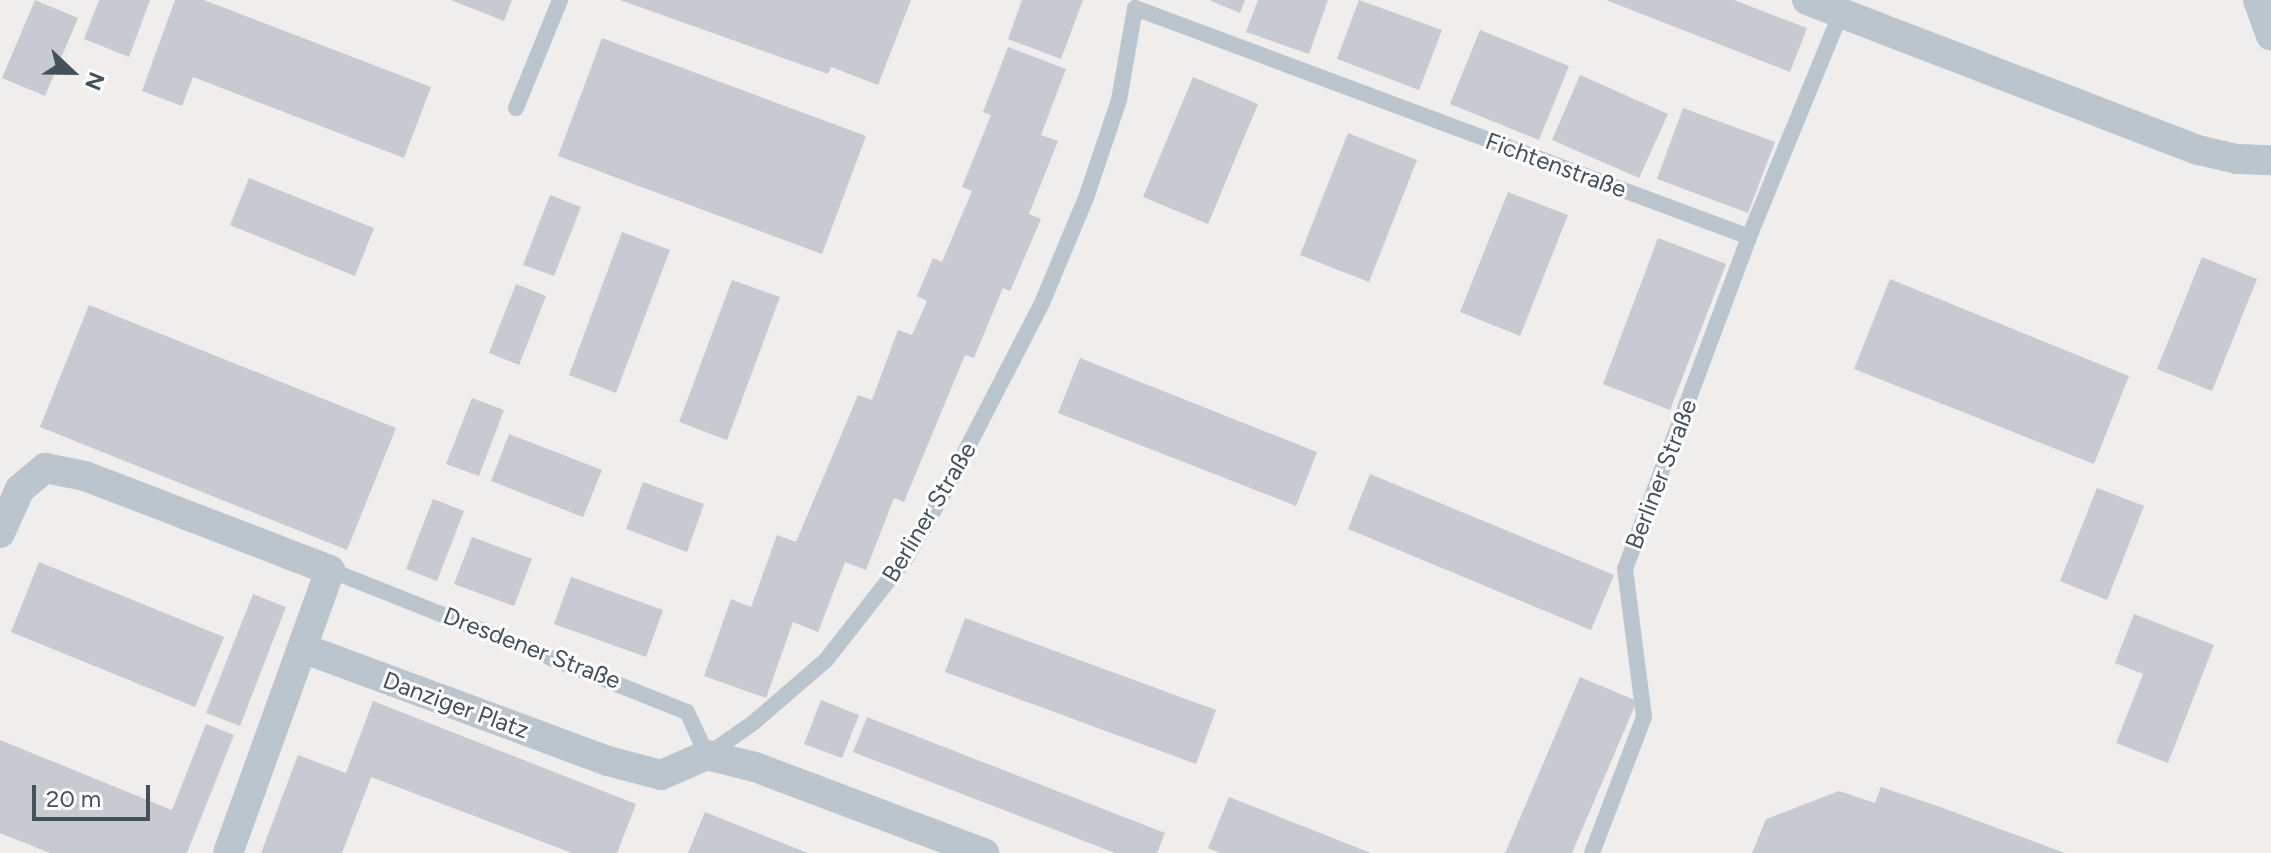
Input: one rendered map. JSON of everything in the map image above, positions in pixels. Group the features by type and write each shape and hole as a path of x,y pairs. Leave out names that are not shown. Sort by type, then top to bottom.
{"street":[{"path":"1807,0 2198,150 2237,159 2271,160"},
{"path":"2258,0 2271,36"},
{"name":"Dresdener Straße","path":"0,533 20,489 45,468 85,476 330,570"},
{"path":"228,853 305,649 330,570"},
{"name":"Danziger Platz","path":"305,649 608,761"},
{"path":"707,755 755,767 984,853"},
{"name":"Berliner Straße","path":"608,761 661,775 707,755"}],"lane":[{"path":"516,108 560,0"},
{"name":"Fichtenstraße","path":"1042,303 1119,100 1135,4 1749,237"},
{"path":"1749,237 1841,13"},
{"name":"Berliner Straße","path":"1592,853 1644,717 1625,569 1749,237"},
{"name":"Berliner Straße","path":"707,755 796,691 906,558 1042,303"},
{"name":"Dresdener Straße","path":"330,570 687,712 707,755"}],"building":[{"path":"35,0 78,18 45,96 2,78"},
{"path":"99,0 150,0 129,57 84,39"},
{"path":"175,0 204,0 431,87 404,158 193,77 182,106 142,91"},
{"path":"451,0 512,0 504,21"},
{"path":"620,0 911,0 878,85 831,67 828,74"},
{"path":"1022,0 1083,0 1061,59 1008,39"},
{"path":"1209,0 1245,0 1240,13"},
{"path":"1258,0 1328,0 1309,54 1246,32"},
{"path":"1359,0 1442,30 1419,90 1337,59"},
{"path":"1606,0 1734,0 1807,28 1790,72"},
{"path":"1480,30 1569,66 1539,140 1450,104"},
{"path":"602,38 866,136 822,254 558,156"},
{"path":"1008,47 1066,69 1041,135 1058,141 1029,214 1041,219 1010,291 1003,288 974,358 965,355 904,502 894,498 866,570 845,562 818,632 793,622 766,698 704,676 731,599 751,607 777,535 796,542 858,395 872,400 898,330 912,335 927,301 917,296 933,258 942,262 972,191 962,187 991,115 983,112"},
{"path":"1580,75 1668,114 1639,178 1552,140"},
{"path":"1193,77 1258,104 1208,224 1143,197"},
{"path":"1683,108 1775,142 1748,213 1657,179"},
{"path":"1348,133 1417,160 1369,282 1300,255"},
{"path":"249,178 374,228 355,276 230,225"},
{"path":"1508,192 1568,215 1520,336 1460,312"},
{"path":"550,195 581,207 554,276 523,265"},
{"path":"622,232 670,250 616,393 569,375"},
{"path":"1658,238 1726,264 1670,410 1603,384"},
{"path":"2202,257 2257,279 2212,391 2157,369"},
{"path":"1890,279 2129,376 2094,464 1854,369"},
{"path":"732,280 780,297 727,440 679,422"},
{"path":"516,284 546,296 519,365 489,353"},
{"path":"89,305 396,428 347,550 40,427"},
{"path":"1080,358 1317,452 1296,506 1058,413"},
{"path":"472,398 504,410 479,476 446,464"},
{"path":"509,434 602,470 583,517 491,481"},
{"path":"1370,474 1614,575 1591,630 1348,529"},
{"path":"643,482 704,504 687,552 626,529"},
{"path":"2097,488 2144,506 2107,600 2060,581"},
{"path":"433,499 464,511 437,581 406,569"},
{"path":"472,537 532,559 514,606 454,584"},
{"path":"39,562 224,637 195,707 11,632"},
{"path":"571,577 663,610 646,657 554,624"},
{"path":"253,594 286,607 240,726 206,713"},
{"path":"2134,614 2214,645 2168,763 2116,743 2143,674 2115,663"},
{"path":"965,618 1216,710 1196,764 945,672"},
{"path":"1580,677 1637,701 1572,853 1505,853"},
{"path":"821,700 859,715 842,758 804,744"},
{"path":"373,701 636,804 617,853 572,853 371,777 342,853 261,853 298,755 346,773"},
{"path":"867,717 1165,833 1157,853 1115,853 853,752"},
{"path":"206,724 234,735 187,853 50,853 0,833 0,740 172,810"},
{"path":"1881,787 2065,853 1752,853 1766,819 1839,791 1875,803"},
{"path":"1229,797 1371,853 1220,853 1208,848"},
{"path":"705,812 808,853 688,853"}]}
